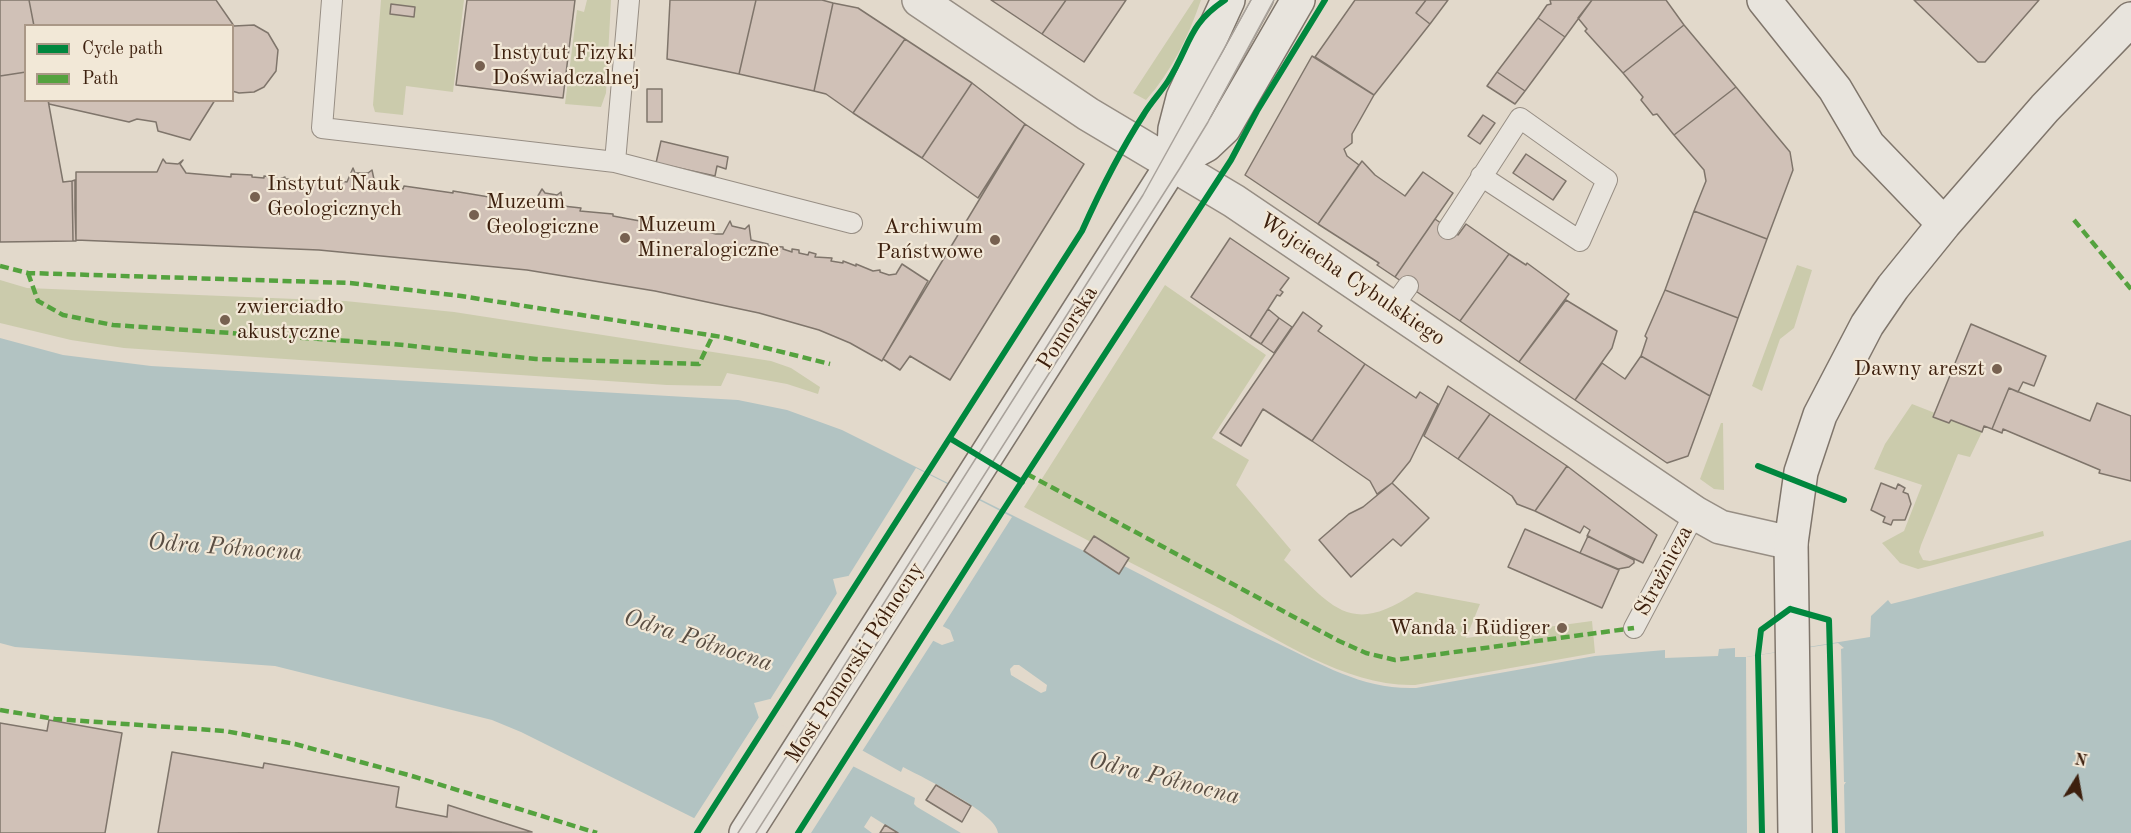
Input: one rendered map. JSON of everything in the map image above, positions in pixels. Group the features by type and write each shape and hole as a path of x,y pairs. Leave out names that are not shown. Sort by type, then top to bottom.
{"street":[{"name":"Wojciecha Cybulskiego","path":"919,0 1088,114 1400,297 1695,513 1720,527 1791,543"},
{"name":"Pomorska","path":"1173,164 1175,129 1183,98 1228,0"},
{"name":"Pomorska","path":"964,492 1173,164 1206,145 1224,128 1298,0"},
{"path":"1764,0 1835,89 1868,145 1944,224"},
{"path":"1795,833 1791,543 1802,472 1820,415 1877,308 1944,224 2045,108 2131,19"},
{"name":"Most Pomorski Północny","path":"747,833 964,492"}],"lane":[{"path":"333,0 322,128 615,162 852,222"},
{"path":"615,162 629,0"},
{"path":"1173,164 1263,0"},
{"path":"1448,229 1481,176 1520,118 1607,180 1580,241 1481,176"},
{"name":"Strażnicza","path":"1634,628 1695,513"}],"green space":[{"path":"381,0 464,0 453,92 406,86 403,115 375,112 373,105"},
{"path":"587,0 611,0 606,93 601,107 565,104 577,10 584,12"},
{"path":"1194,0 1201,0 1191,27 1164,77 1146,100 1133,93"},
{"path":"1797,265 1812,270 1794,328 1780,339 1762,391 1752,386"},
{"path":"0,280 27,288 345,301 454,312 771,361 791,368 820,387 818,394 787,384 727,373 721,386 667,385 124,348 71,340 0,323"},
{"path":"1165,285 1266,355 1212,438 1249,460 1236,485 1291,550 1284,560 1316,591 1343,610 1358,614 1374,613 1393,606 1416,592 1480,604 1466,638 1592,621 1595,653 1415,685 1389,684 1364,678 1339,670 1289,647 1024,507"},
{"path":"1912,404 1935,413 1933,417 1949,423 1951,420 1982,432 1970,457 1958,454 1921,545 1919,552 1923,560 1930,561 2043,531 2044,536 1918,569 1900,563 1882,543 1904,531 1922,485 1874,469 1885,444"},
{"path":"1721,423 1723,423 1724,490 1714,489 1700,479"}],"water":[{"name":"Odra Północna","path":"0,338 63,355 151,366 738,400 787,410 842,430 1084,551 1118,574 1124,566 1327,667 1361,680 1397,688 1416,688 1595,656 1665,650 1665,658 1718,656 1719,649 1735,648 1735,657 1746,657 1870,637 1871,616 1888,600 1891,604 2131,540 2131,833 998,833 985,816 957,796 903,767 901,772 770,699 754,703 759,718 915,798 914,804 917,807 961,833 898,833 871,816 864,827 872,833 724,833 521,732 492,720 275,666 15,647 0,643","holes":["848,576 950,630 954,641 942,645 837,594 833,579","1014,665 1019,665 1047,685 1046,691 1041,693 1011,675 1010,669"]}],"pier":[{"path":"916,468 1012,517 941,629 846,580"},
{"path":"839,590 935,638 861,753 768,703"},
{"path":"1838,643 1844,648 1841,649 1844,782 1846,782 1844,785 1845,833 1747,833 1746,657"},
{"path":"761,714 855,764 811,833 718,833 693,820"}],"building":[{"path":"0,0 29,0 34,24 24,24 24,72 0,76"},
{"path":"29,0 216,0 233,24 34,24"},
{"path":"467,0 575,0 563,98 456,85"},
{"path":"670,0 756,0 739,74 667,59"},
{"path":"756,0 822,0 833,3 814,91 739,74"},
{"path":"991,0 1066,0 1042,34"},
{"path":"1066,0 1126,0 1084,62 1042,34"},
{"path":"1355,0 1426,0 1416,13 1430,24 1374,95 1315,57"},
{"path":"1426,0 1448,0 1430,24 1416,13"},
{"path":"1550,0 1592,0 1565,37 1538,18 1547,5 1551,4"},
{"path":"1592,0 1666,0 1684,25 1623,73 1585,31 1587,29 1578,18"},
{"path":"1914,0 2039,0 1985,62 1978,62"},
{"path":"833,3 858,8 905,39 853,113 826,94 814,91"},
{"path":"391,4 415,7 414,17 390,14"},
{"path":"1538,18 1565,37 1525,91 1497,72"},
{"path":"254,25 268,33 278,50 276,71 264,87 254,92 234,92 234,26"},
{"path":"1684,25 1736,87 1674,135 1657,114 1653,115 1641,100 1643,97 1623,73"},
{"path":"905,39 972,83 922,158 853,113"},
{"path":"1312,56 1374,95 1352,134 1352,143 1344,149 1347,156 1359,165 1318,224 1245,175"},
{"path":"24,72 24,102 48,102 63,182 72,181 73,241 0,242 0,76"},
{"path":"1497,72 1525,91 1515,104 1487,86"},
{"path":"972,83 1025,124 978,198 922,158"},
{"path":"1736,87 1790,152 1793,170 1767,239 1694,211 1706,181 1704,170 1674,135"},
{"path":"647,89 662,89 662,122 647,122"},
{"path":"48,102 214,102 190,140 158,131 156,122 137,119 129,122 49,104"},
{"path":"1483,115 1495,123 1480,144 1468,136"},
{"name":"Archiwum Państwowe","path":"1025,124 1084,164 950,380 910,356 900,370 883,359"},
{"path":"661,141 728,157 726,169 717,166 715,176 656,163"},
{"path":"1526,154 1566,181 1553,200 1513,173"},
{"path":"163,159 166,163 178,164 183,160 180,164 186,173 231,177 231,174 347,182 353,168 355,173 368,173 372,170 375,184 393,185 392,188 403,189 404,186 453,193 453,191 519,202 520,199 535,201 542,189 545,193 557,195 561,192 563,206 581,208 580,211 613,214 613,216 640,221 641,218 716,234 723,234 730,221 732,226 745,229 749,225 751,240 768,244 768,246 783,247 792,252 792,249 799,250 799,253 808,255 809,252 816,254 815,257 832,258 831,261 843,263 843,261 856,266 856,264 873,271 880,270 889,275 896,274 902,264 928,281 882,361 850,343 819,330 759,313 655,291 527,270 319,250 76,240 76,172 157,172"},
{"path":"1362,161 1375,175 1405,196 1423,172 1453,193 1395,277 1377,265 1379,263 1318,224"},
{"path":"75,180 76,241 73,241 72,181"},
{"path":"1694,211 1767,239 1738,318 1665,290"},
{"path":"1435,219 1458,235 1466,224 1509,254 1460,321 1395,277"},
{"path":"1230,238 1289,278 1280,290 1283,292 1280,296 1277,295 1250,337 1191,297"},
{"path":"1509,254 1526,265 1527,263 1569,294 1519,362 1460,321"},
{"path":"1665,290 1738,318 1710,396 1641,356 1647,338 1645,336"},
{"path":"1566,300 1617,331 1612,348 1575,400 1519,362"},
{"path":"1268,309 1279,318 1261,344 1250,337"},
{"path":"1303,312 1322,326 1318,331 1365,364 1312,441 1263,409 1241,446 1220,433"},
{"path":"1279,318 1292,327 1274,353 1261,344"},
{"name":"Dawny areszt","path":"1971,324 2046,356 2034,386 2023,382 2018,392 2009,388 1992,429 1984,426 1982,432 1951,420 1949,423 1933,417"},
{"path":"1641,356 1710,396 1688,456 1667,463 1575,400 1602,363 1625,379"},
{"path":"1365,364 1416,398 1420,392 1438,404 1410,461 1392,483 1377,494 1370,481 1312,441"},
{"path":"1448,386 1490,414 1458,459 1424,436"},
{"path":"2009,388 2090,421 2097,403 2131,416 2131,481 2099,473 2100,470 2003,429 2002,433 1992,429"},
{"path":"1490,414 1567,466 1535,511 1517,504 1512,496 1458,459"},
{"path":"1567,466 1657,535 1643,563 1587,536 1590,530 1584,526 1580,533 1535,511"},
{"path":"1392,483 1429,518 1401,546 1393,539 1351,577 1319,540 1349,514 1363,507"},
{"path":"1881,483 1896,489 1898,484 1905,488 1903,492 1908,494 1911,504 1905,520 1893,520 1891,525 1883,522 1885,517 1871,510"},
{"path":"1525,529 1619,570 1602,608 1508,567"},
{"path":"1094,536 1129,558 1119,574 1084,551"},
{"path":"1588,536 1634,560 1634,563 1629,567 1618,569 1580,553"},
{"path":"49,720 122,733 105,833 0,833 0,723 47,731"},
{"path":"172,752 263,768 264,763 399,787 396,807 447,817 448,805 532,832 158,833"},
{"path":"936,785 971,806 962,822 926,800"},
{"path":"885,825 898,833 880,833"}],"tram line":[{"path":"738,833 1143,195 1251,0"},
{"path":"756,833 1180,168 1208,122 1274,0"}],"marked path":[{"path":"2074,220 2131,289"},
{"path":"0,266 28,273 350,283 461,296 722,337 830,364"},
{"path":"28,273 38,301 63,315 113,325 393,344 536,359 699,364 713,335"},
{"path":"1027,474 1339,641 1366,653 1395,660 1634,628"},
{"path":"0,710 55,719 225,731 295,744 412,776 597,833"}],"cycle path":[{"path":"697,833 1082,231 1103,186 1135,128 1168,81 1196,27 1203,18 1225,0"},
{"path":"798,833 1002,512 1231,160 1257,111 1325,0"},
{"path":"951,439 1022,482"},
{"path":"1758,466 1844,500"},
{"path":"1790,609 1829,620 1835,833"},
{"path":"1762,833 1758,655 1761,630 1790,609"}],"place":[{"name":"Instytut Fizyki Doświadczalnej","path":"480,66"},
{"name":"Instytut Nauk Geologicznych","path":"255,197"},
{"name":"Muzeum Geologiczne","path":"474,215"},
{"name":"Muzeum Mineralogiczne","path":"625,238"},
{"name":"Archiwum Państwowe","path":"995,240"},
{"name":"zwierciadło akustyczne","path":"225,320"},
{"name":"Dawny areszt","path":"1997,369"},
{"name":"Wanda i Rüdiger","path":"1562,628"}]}
